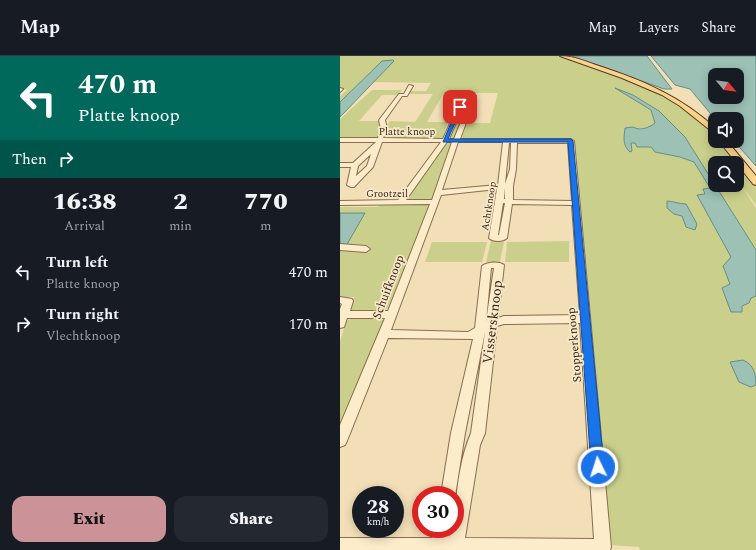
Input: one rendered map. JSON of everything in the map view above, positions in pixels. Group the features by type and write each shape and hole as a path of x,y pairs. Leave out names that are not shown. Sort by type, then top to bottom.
{"main road":[{"path":"563,56 629,79 655,90 689,109 708,126"},
{"path":"729,148 756,182"}],"street":[{"path":"379,143 355,165 351,185 370,167 383,134 384,123 382,120 401,95 405,95 411,86"},
{"path":"404,102 409,96 405,95"},
{"name":"Schuifknoop","path":"340,441 392,315 437,198 456,140 474,96 465,96 445,140"},
{"path":"384,123 391,120"},
{"name":"Platte knoop","path":"340,140 379,143 445,140 571,141"},
{"path":"400,203 445,140"},
{"name":"Achtknoop","path":"510,140 513,169 509,186 509,202 503,238 493,238 510,140"},
{"name":"Stopperknoop","path":"450,548 603,547 571,141"},
{"path":"340,165 355,165"},
{"name":"Grootzeil","path":"340,203 400,203 509,186"},
{"path":"500,200 509,202 575,203"},
{"path":"340,248 366,249"},
{"name":"Vissersknoop","path":"449,486 458,432 480,330 487,266 499,265 478,433 473,445 450,548"},
{"path":"344,300 341,318 392,315"},
{"path":"384,334 469,336 492,324 504,320 585,318"},
{"path":"340,546 450,548 446,538"}],"green space":[{"path":"340,56 561,56 627,79 670,99 708,127 708,148 727,148 733,156 708,156 708,174 685,137 659,111 633,95 616,88 651,110 655,124 646,128 636,128 631,143 635,143 637,147 651,147 694,162 708,186 708,191 705,194 697,195 731,257 742,306 749,303 751,298 756,296 756,550 640,550 639,547 609,545 571,140 461,140 467,123 490,123 498,93 474,93 474,91 471,90 469,94 443,94 427,122 448,122 442,139 385,138 386,127 390,121 415,122 433,94 405,94 408,91 426,91 431,83 373,82 394,61 382,61 340,102 340,96 347,90 340,89"},
{"path":"372,90 402,90 399,95 382,95 359,121 380,121 378,130 379,134 376,139 340,139 340,119"},
{"path":"466,96 472,96 455,138 449,139"},
{"path":"446,142 453,142 434,198 431,200 407,200 406,199"},
{"path":"744,170 756,185 756,205 744,189"},
{"path":"744,190 756,208 756,250 719,192 744,192"},
{"path":"380,204 427,205 430,207 392,306 384,311 354,312 351,310 354,297 340,297 340,249 365,213 340,213 340,207 378,207"},
{"path":"491,241 504,242 500,262 486,262"},
{"path":"569,241 569,262 505,262 507,242"},
{"path":"432,242 487,242 482,262 425,262"},
{"path":"353,318 381,318 385,323 340,429 340,342 346,321"}],"water":[{"path":"572,56 647,56 672,89 664,89"},
{"path":"651,56 756,56 756,166 740,148 744,148 744,112 709,112 690,89 675,85"},
{"path":"382,61 394,61 340,117 340,102"},
{"path":"615,88 633,95 659,111 685,137 708,174 708,185 694,162 680,157 655,152 651,147 637,147 635,143 631,143 632,151 630,152 627,149 624,141 625,128 633,127 639,129 655,123 651,110"},
{"path":"708,188 708,192 720,192 756,250 756,296 751,298 749,303 742,306 742,312 731,312 722,288 730,284 723,266 731,257 697,195 705,194 703,189"},
{"path":"667,201 686,204 697,224 695,230 686,227 682,216 674,214 667,208"},
{"path":"340,213 365,213 346,246 340,246"},
{"path":"743,360 750,364 754,370 756,385 751,387 739,382 730,362"}],"route":[{"path":"460,107 445,140 571,141 598,467"}]}
